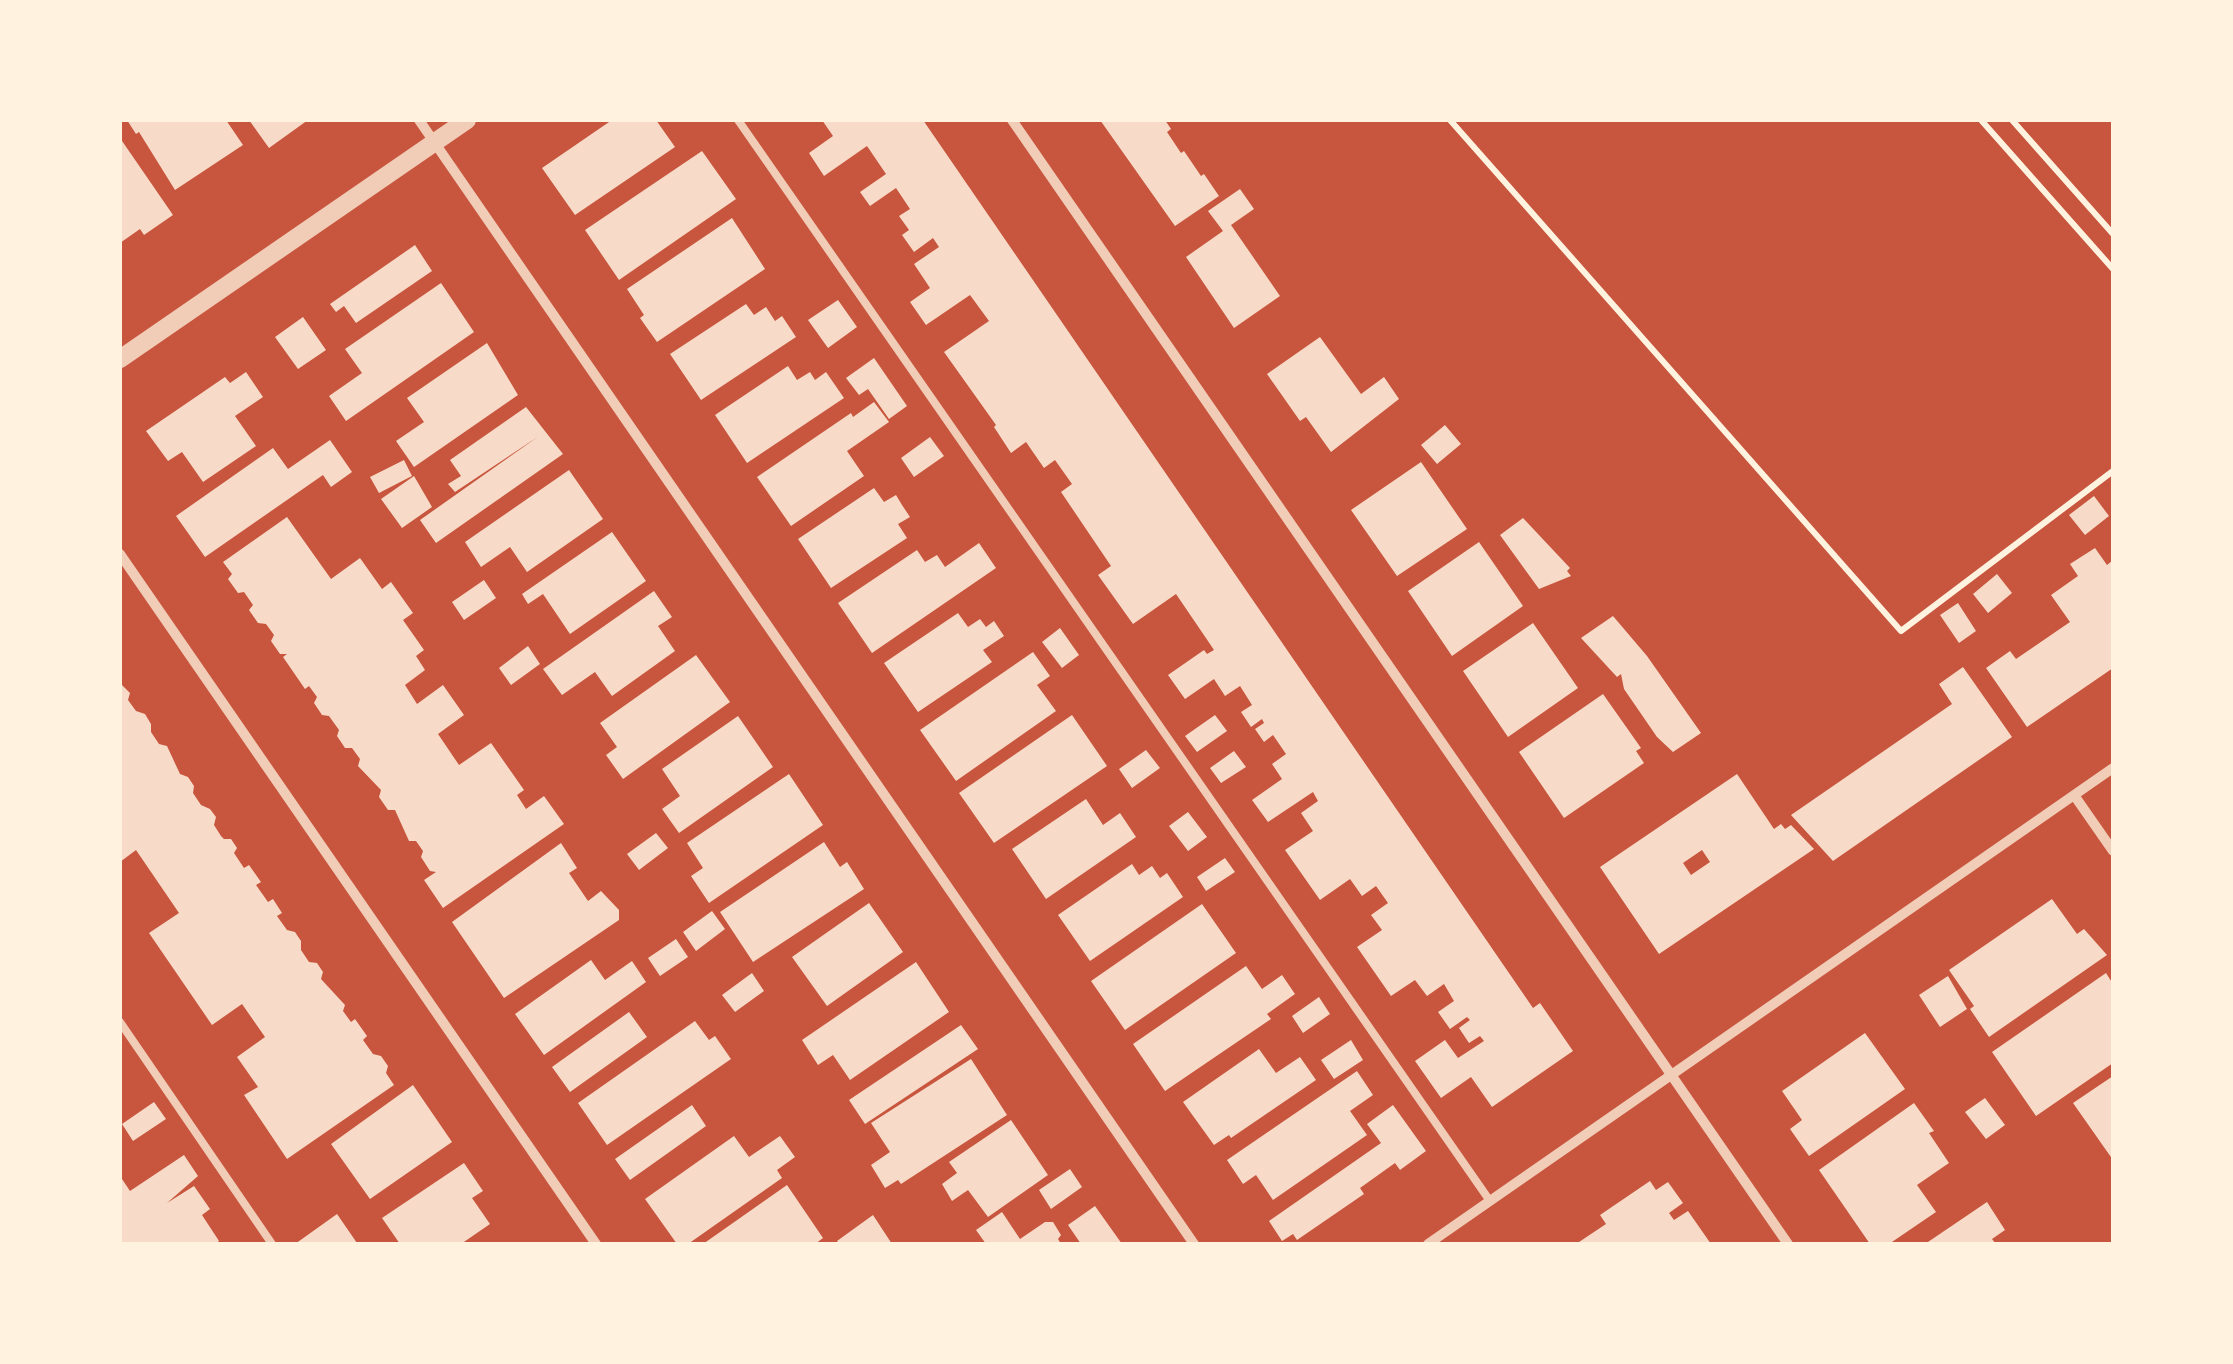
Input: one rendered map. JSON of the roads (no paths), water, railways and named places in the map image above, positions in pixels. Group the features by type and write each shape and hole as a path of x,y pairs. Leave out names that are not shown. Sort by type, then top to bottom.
{"street":[{"path":"419,120 1194,1244"},
{"path":"120,359 468,120"},
{"path":"1012,120 1788,1244"},
{"path":"120,554 596,1244"},
{"path":"1428,1244 2113,768"},
{"path":"2074,795 2113,851"}],"lane":[{"path":"738,120 1490,1201"},
{"path":"120,1022 272,1244"}]}
